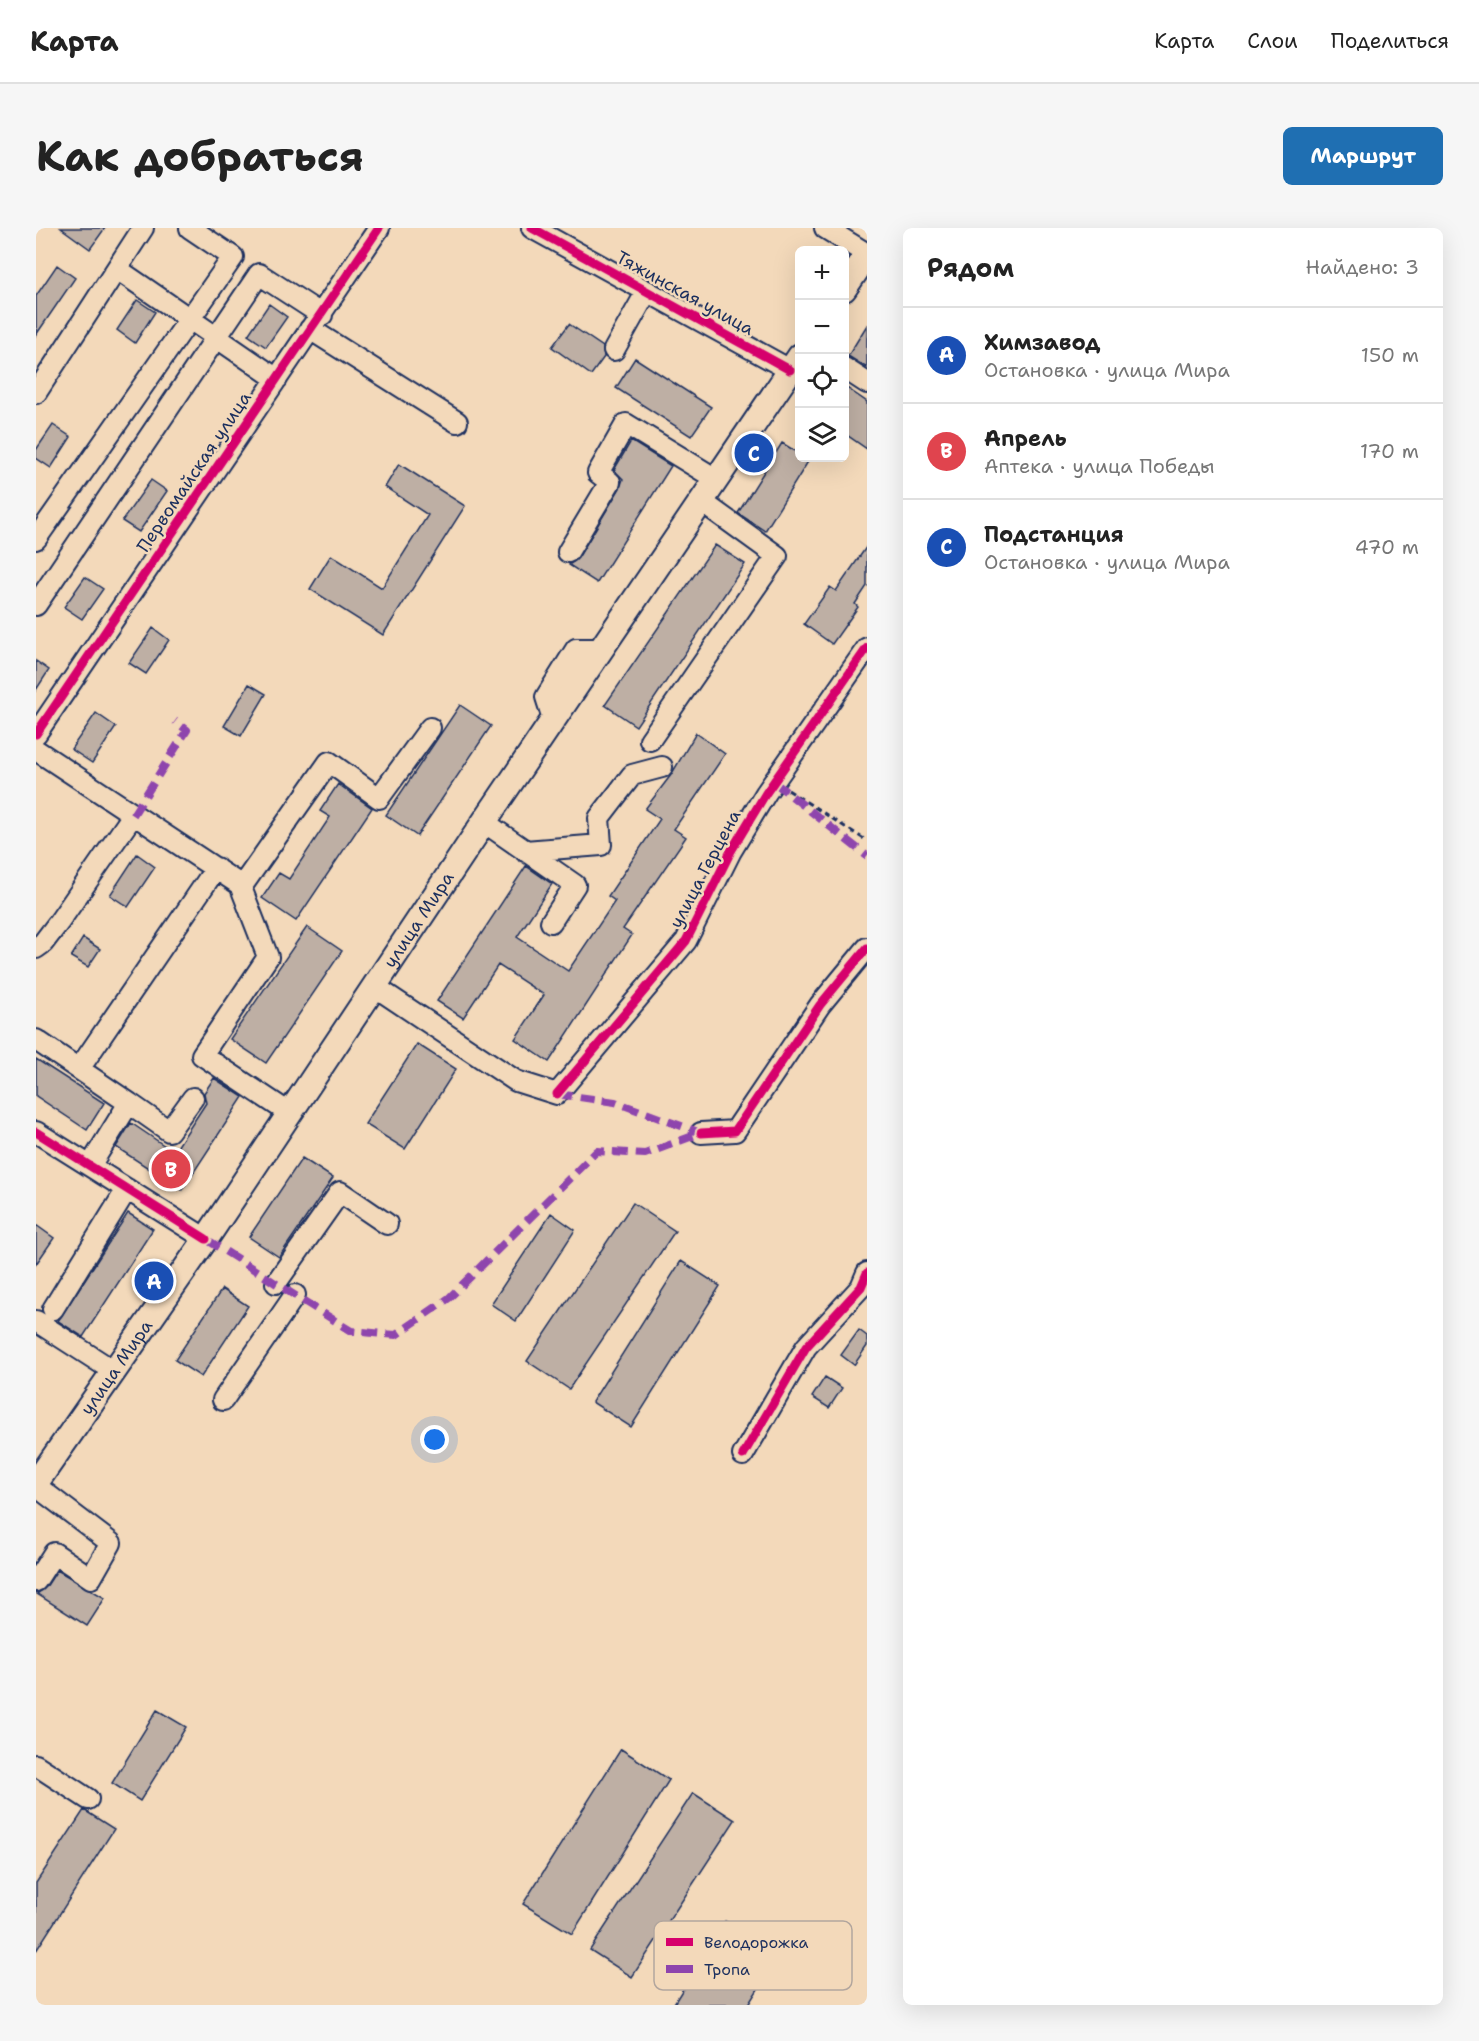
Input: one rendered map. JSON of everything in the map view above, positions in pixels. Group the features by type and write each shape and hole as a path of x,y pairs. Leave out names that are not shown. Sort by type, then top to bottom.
{"main road":[{"path":"849,282 867,255"},
{"name":"улица Мира","path":"36,1485 112,1370 206,1239 553,719 795,363"}],"street":[{"path":"36,393 143,228"},
{"path":"36,539 233,257 190,228"},
{"name":"Первомайская улица","path":"36,734 380,228"},
{"name":"Тяжинская улица","path":"532,228 647,291 795,363"},
{"path":"825,228 867,255"},
{"path":"117,269 277,379"},
{"path":"36,605 259,274 316,322 457,422"},
{"path":"614,350 647,291"},
{"path":"849,371 867,383"},
{"path":"568,552 610,482 598,473 626,424 716,479"},
{"path":"650,740 777,556 701,501"},
{"name":"улица Герцена","path":"374,986 516,1081 557,1094 686,941 731,851 774,782 867,648"},
{"path":"241,885 329,762 379,798 430,728"},
{"path":"36,750 241,885 268,957 202,1056 289,1113"},
{"path":"525,851 601,845 599,818 632,775 663,767"},
{"path":"36,948 44,943 133,815"},
{"path":"484,822 575,885 551,922"},
{"path":"79,1069 216,868"},
{"path":"701,1133 735,1131 820,1005 867,948"},
{"path":"36,1040 169,1131 193,1098"},
{"path":"90,1166 129,1103"},
{"path":"38,1138 90,1166 206,1239"},
{"path":"52,1309 126,1189"},
{"path":"276,1283 340,1191 387,1224"},
{"path":"742,1455 806,1347 861,1287 867,1273"},
{"path":"223,1400 295,1295"},
{"path":"36,1321 112,1370"},
{"path":"36,1485 111,1543 91,1578 54,1553 36,1581"},
{"path":"36,1765 88,1799"}],"path":[{"path":"774,782 867,841"}],"building":[{"path":"61,228 105,228 90,249"},
{"path":"57,265 75,278 36,335 36,296"},
{"path":"137,300 155,312 135,343 117,330"},
{"path":"269,304 287,317 266,347 248,335"},
{"path":"569,324 603,347 604,357 591,375 552,347"},
{"path":"867,325 867,368 849,357"},
{"path":"635,358 711,407 691,436 616,388"},
{"path":"849,389 867,402 867,449 849,436"},
{"path":"53,425 71,437 51,468 36,458 36,450"},
{"path":"631,441 671,466 597,583 569,565 578,558 620,488 623,479 614,470"},
{"path":"782,443 795,451 795,462 808,462 765,531 738,513"},
{"path":"399,464 465,506 383,635 310,589 331,555 382,588 428,515 385,487"},
{"path":"151,480 167,491 139,532 122,521"},
{"path":"715,545 745,564 636,726 605,705"},
{"path":"867,546 867,586 855,604 858,607 832,644 804,624 830,587 836,591"},
{"path":"85,577 103,589 82,619 64,607"},
{"path":"153,628 169,640 146,674 129,663"},
{"path":"36,661 49,670 36,690"},
{"path":"249,684 266,694 241,736 224,726"},
{"path":"460,705 491,726 417,836 386,815"},
{"path":"96,713 116,727 92,763 71,749"},
{"path":"696,733 725,754 674,829 686,837 623,929 632,935 549,1062 515,1039 544,995 498,965 463,1018 437,1001 526,866 552,884 517,937 568,971 615,901 608,896 660,819 645,809 671,775"},
{"path":"338,784 372,808 296,921 262,898 279,873 289,879 330,817 320,811"},
{"path":"137,854 155,867 128,907 110,895"},
{"path":"307,927 342,951 266,1063 230,1039"},
{"path":"83,938 100,949 88,967 71,957"},
{"path":"417,1044 456,1069 405,1149 365,1124"},
{"path":"36,1059 104,1103 87,1130 36,1096"},
{"path":"214,1078 243,1097 182,1190 116,1147 131,1123 174,1152 206,1103 204,1093"},
{"path":"302,1158 333,1178 279,1257 249,1237"},
{"path":"633,1203 675,1231 569,1389 527,1361"},
{"path":"128,1213 153,1229 83,1337 58,1321"},
{"path":"551,1213 575,1230 516,1321 491,1304"},
{"path":"36,1225 54,1238 36,1264"},
{"path":"681,1261 720,1286 631,1427 592,1402"},
{"path":"222,1289 248,1306 201,1377 175,1360"},
{"path":"859,1330 867,1336 867,1346 854,1365 841,1355"},
{"path":"825,1377 842,1388 829,1408 812,1397"},
{"path":"57,1570 105,1598 87,1626 37,1594 46,1587"},
{"path":"157,1710 186,1727 140,1801 112,1783"},
{"path":"621,1749 669,1780 572,1934 523,1904"},
{"path":"693,1793 735,1820 669,1921 654,1921 654,1943 632,1977 590,1950"},
{"path":"84,1810 114,1829 36,1951 36,1883"},
{"path":"682,1990 757,1990 748,2005 673,2005"}],"marked path":[{"path":"133,815 187,730 175,721"},
{"path":"774,782 867,856"},
{"path":"557,1094 615,1102 701,1133"},
{"path":"206,1239 351,1331 396,1335 449,1298 597,1151 645,1154 701,1133"}],"cycle path":[{"path":"36,734 379,228"},
{"path":"532,228 790,370"},
{"path":"557,1094 686,941 731,851 766,793 867,648"},
{"path":"701,1133 735,1131 820,1005 867,948"},
{"path":"36,1132 206,1239"},
{"path":"743,1455 806,1347 861,1287 867,1273"}],"place":[{"name":"Подстанция","path":"754,453"},
{"name":"Апрель","path":"171,1169"},
{"name":"Химзавод","path":"154,1281"}]}
